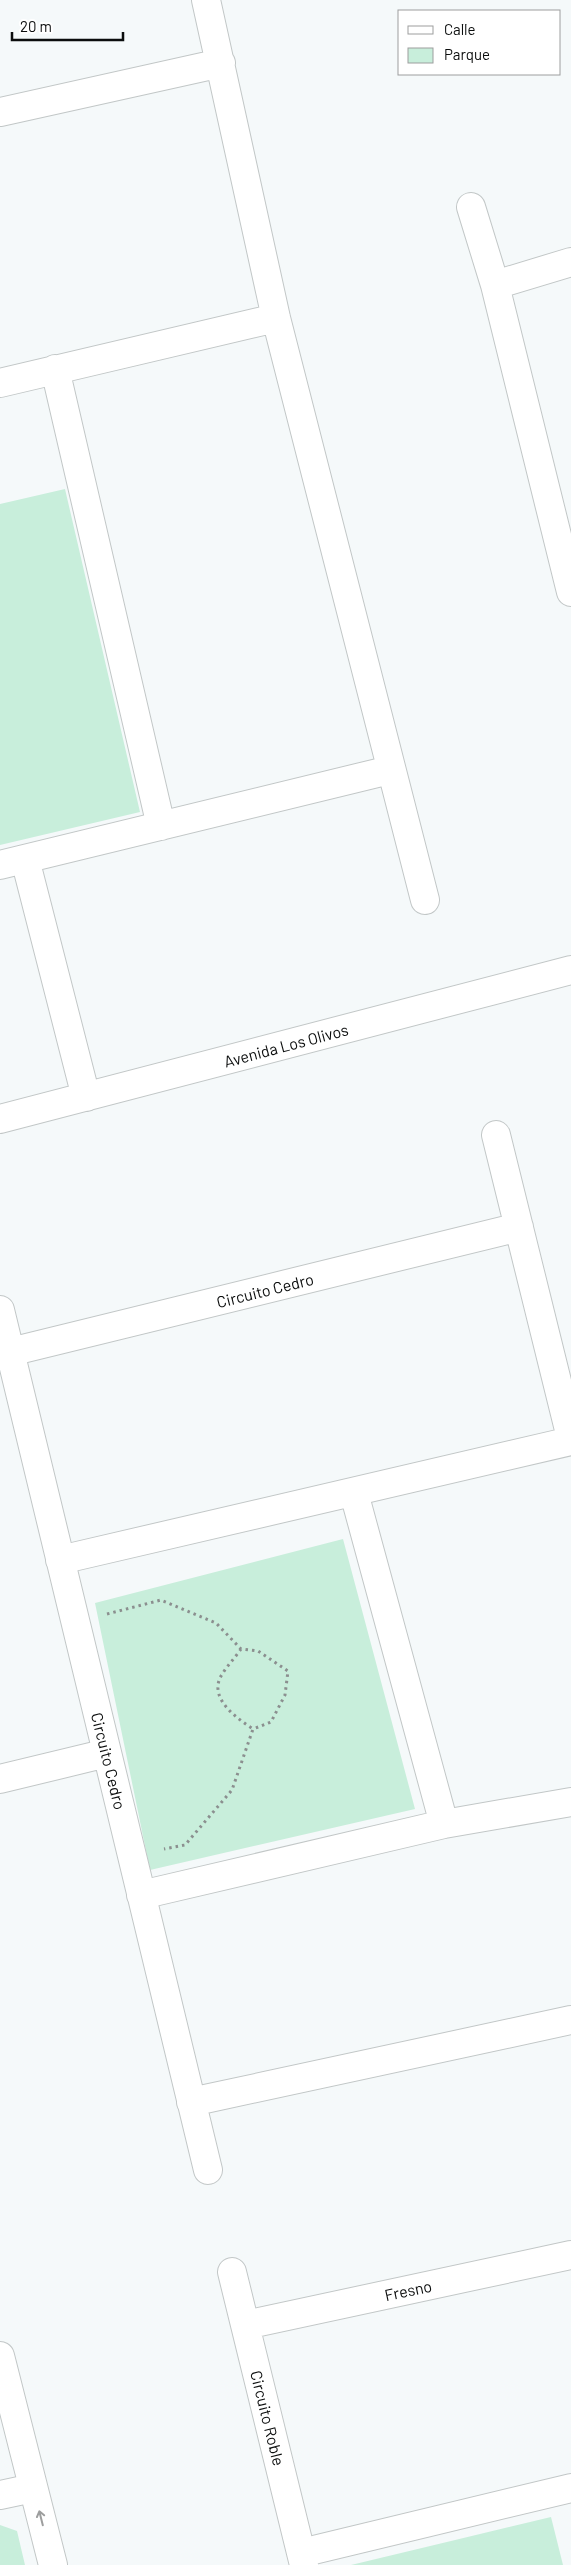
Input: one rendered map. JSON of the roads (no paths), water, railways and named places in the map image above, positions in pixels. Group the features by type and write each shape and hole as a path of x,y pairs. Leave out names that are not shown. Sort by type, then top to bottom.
{"street":[{"path":"206,0 276,318 390,770 425,900"},
{"path":"0,112 221,63"},
{"path":"471,207 494,285 571,592"},
{"path":"494,285 571,262"},
{"path":"0,383 276,318"},
{"path":"55,369 161,826"},
{"path":"86,1097 13,862 390,770"},
{"name":"Avenida Los Olivos","path":"0,1119 571,970"},
{"path":"60,1560 354,1493 571,1440 496,1135"},
{"name":"Circuito Cedro","path":"10,1352 519,1227"},
{"name":"Circuito Cedro","path":"0,1310 208,2170"},
{"path":"354,1493 444,1824"},
{"path":"0,1779 107,1753"},
{"path":"141,1895 444,1824 571,1802"},
{"path":"191,2102 571,2020"},
{"name":"Fresno","path":"245,2325 571,2255"},
{"name":"Circuito Roble","path":"232,2272 302,2559"},
{"path":"0,2356 53,2565"},
{"path":"0,2496 34,2488"},
{"path":"302,2559 571,2488"}]}
